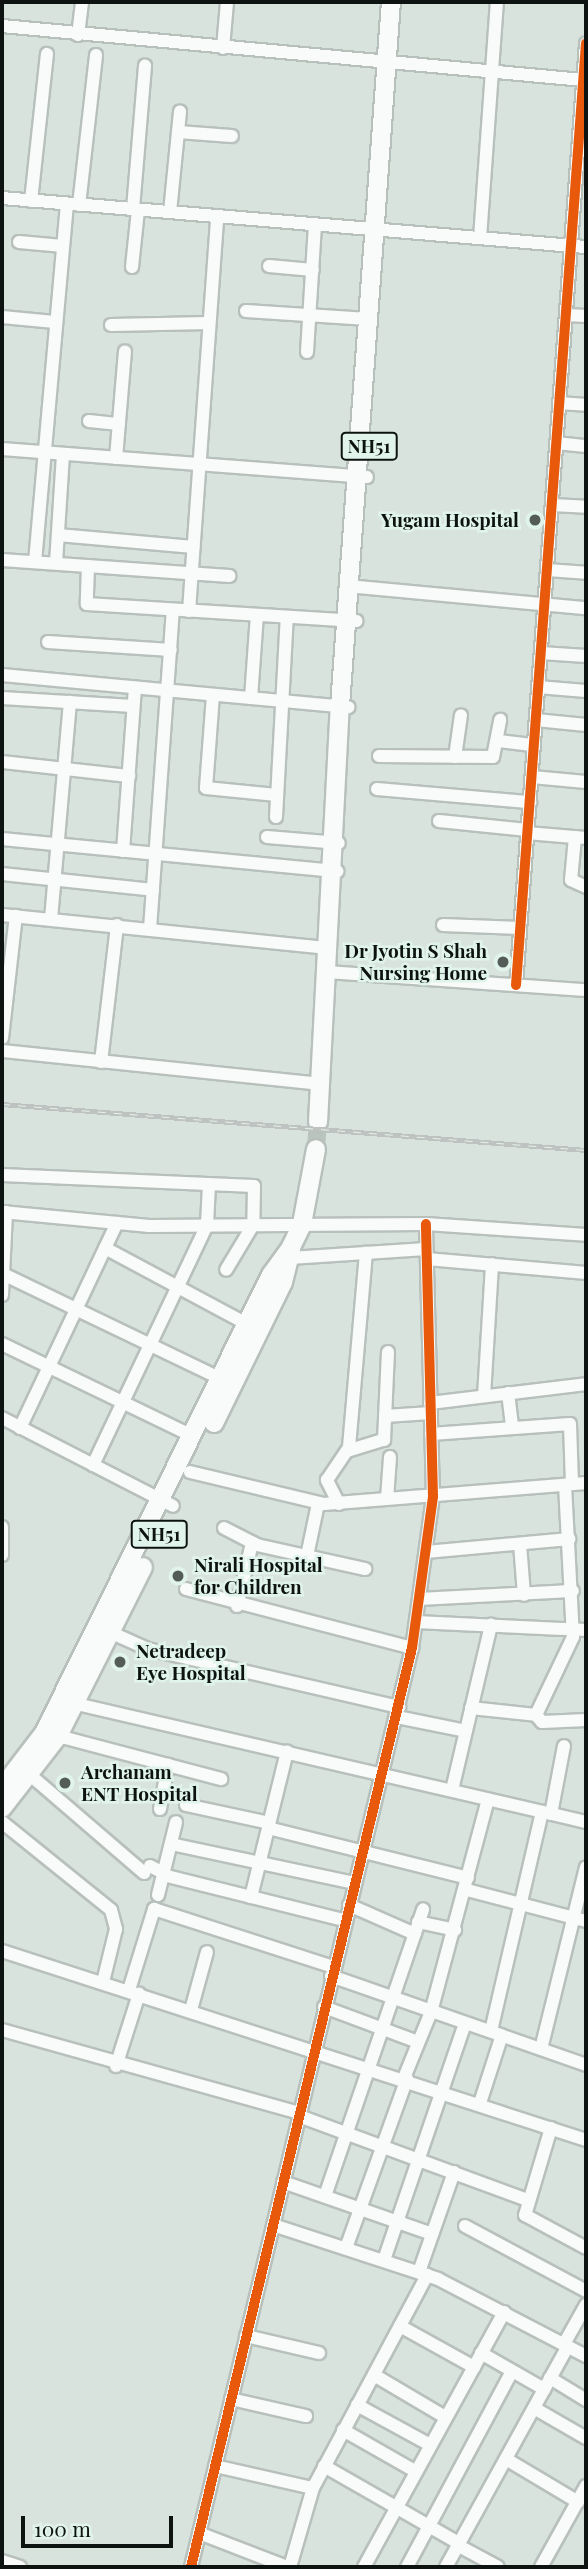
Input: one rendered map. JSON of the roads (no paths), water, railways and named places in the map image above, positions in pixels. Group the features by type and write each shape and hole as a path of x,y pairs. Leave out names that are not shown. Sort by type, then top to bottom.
{"highway":[{"name":"NH51","path":"391,2 392,66"},
{"name":"NH51","path":"318,1122 344,706 392,66 401,2"},
{"name":"NH51","path":"351,620 358,587 368,319 380,230"},
{"name":"NH51","path":"168,1503 190,1472 290,1253 302,1224 316,1149"},
{"name":"NH51","path":"2,1788 68,1702 168,1503 194,1437 247,1324 290,1253"},
{"name":"NH51","path":"2,1808 58,1736 68,1702"}],"street":[{"path":"78,35 82,2"},
{"path":"223,48 227,2"},
{"path":"480,238 497,2"},
{"path":"2,26 392,66 583,80"},
{"path":"516,985 586,44"},
{"path":"31,201 47,54"},
{"path":"35,562 63,246 73,204 96,55"},
{"path":"132,267 145,66"},
{"path":"170,212 180,111"},
{"path":"178,132 232,136"},
{"path":"2,198 586,247"},
{"path":"189,611 217,216"},
{"path":"307,352 316,225"},
{"path":"19,242 63,246"},
{"path":"269,266 313,270"},
{"path":"246,311 368,319"},
{"path":"566,315 586,316"},
{"path":"2,317 55,322"},
{"path":"111,325 209,323"},
{"path":"116,458 125,351"},
{"path":"559,403 586,405"},
{"path":"89,421 119,424"},
{"path":"556,443 586,446"},
{"path":"2,449 362,477"},
{"path":"56,563 63,453"},
{"path":"552,505 586,507"},
{"path":"58,535 193,547"},
{"path":"2,560 229,576"},
{"path":"88,566 88,604 351,620"},
{"path":"547,570 586,573"},
{"path":"358,587 586,608"},
{"path":"150,929 173,610"},
{"path":"251,698 257,615"},
{"path":"276,817 288,617"},
{"path":"48,642 171,650"},
{"path":"541,653 586,656"},
{"path":"2,676 344,706"},
{"path":"123,851 135,687"},
{"path":"538,687 586,691"},
{"path":"213,695 206,788 277,795"},
{"path":"2,698 133,706"},
{"path":"51,919 69,702"},
{"path":"455,757 461,715"},
{"path":"379,756 493,757 499,741 500,720"},
{"path":"536,720 586,724"},
{"path":"499,741 534,745"},
{"path":"2,762 129,776"},
{"path":"531,777 586,782"},
{"path":"377,789 530,802"},
{"path":"439,821 581,838 580,863 573,884 586,887"},
{"path":"267,836 335,843"},
{"path":"2,839 333,870"},
{"path":"2,874 153,891"},
{"path":"2,915 327,948"},
{"path":"2,1038 16,916"},
{"path":"101,1062 117,925"},
{"path":"443,925 520,928"},
{"path":"326,972 586,990"},
{"path":"2,1051 320,1084"},
{"path":"2,1175 254,1186 253,1225 226,1270"},
{"path":"93,1465 207,1225 209,1184"},
{"path":"2,1296 4,1212 117,1223 426,1224 586,1235"},
{"path":"20,1428 117,1223"},
{"path":"191,2567 344,1920 384,1773 412,1648 433,1496 426,1224"},
{"path":"105,1248 247,1324"},
{"path":"290,1253 427,1254 492,1264 586,1273"},
{"path":"339,1504 327,1480 347,1451 366,1253"},
{"path":"484,1396 492,1264"},
{"path":"3,1268 221,1379"},
{"path":"2,1344 194,1437"},
{"path":"347,1451 382,1444 388,1352"},
{"path":"385,1416 484,1396 586,1384"},
{"path":"508,1393 512,1427"},
{"path":"2,1418 168,1503"},
{"path":"431,1434 570,1424 569,1539 573,1591 580,1630 536,1715"},
{"path":"387,1499 390,1457"},
{"path":"190,1472 318,1504 586,1483"},
{"path":"307,1556 318,1504"},
{"path":"2,1527 2,1552"},
{"path":"224,1528 251,1543 365,1569"},
{"path":"426,1552 569,1539"},
{"path":"237,1606 251,1543"},
{"path":"520,1544 524,1595"},
{"path":"186,1589 237,1606 412,1648"},
{"path":"419,1599 573,1591"},
{"path":"416,1622 580,1630"},
{"path":"452,1790 491,1625"},
{"path":"105,1630 148,1650 466,1731"},
{"path":"68,1702 384,1773 586,1822"},
{"path":"471,1708 536,1715 542,1722 586,1720"},
{"path":"58,1736 221,1779"},
{"path":"481,2104 521,1904 564,1746"},
{"path":"251,1897 288,1751"},
{"path":"160,1809 167,1765"},
{"path":"29,1774 147,1870 344,1920"},
{"path":"346,2248 380,2146 431,2012 488,1799"},
{"path":"186,1805 364,1848 521,1904 580,1919"},
{"path":"2,1822 111,1910 116,1929 103,1982"},
{"path":"158,1895 176,1822"},
{"path":"171,1844 354,1883"},
{"path":"541,2049 580,1919 586,1869"},
{"path":"349,1905 417,1928 455,1930"},
{"path":"116,2066 154,1909 332,1971 431,2012 585,2061"},
{"path":"325,2196 423,1909"},
{"path":"2,1951 405,2078 586,2140"},
{"path":"191,2010 207,1952"},
{"path":"324,2007 418,2042"},
{"path":"384,2260 416,2159 465,2023"},
{"path":"2,2030 116,2066 299,2115 527,2200"},
{"path":"551,2128 527,2200 530,2219 585,2245"},
{"path":"199,2533 288,2567 313,2488 400,2326 423,2273 432,2234 454,2172"},
{"path":"283,2182 432,2234"},
{"path":"273,2225 423,2273 586,2356"},
{"path":"465,2226 586,2291"},
{"path":"446,2567 547,2384 586,2305"},
{"path":"364,2567 504,2312"},
{"path":"400,2326 474,2367"},
{"path":"246,2336 319,2353"},
{"path":"481,2353 512,2371 586,2400"},
{"path":"407,2567 512,2371"},
{"path":"374,2375 445,2417"},
{"path":"231,2399 306,2416"},
{"path":"357,2405 430,2445"},
{"path":"534,2408 586,2438"},
{"path":"343,2430 415,2471"},
{"path":"506,2459 578,2502"},
{"path":"215,2466 313,2488"},
{"path":"324,2466 498,2567"},
{"path":"541,2567 586,2486"},
{"path":"2,2561 20,2567"}],"tunnel":[{"path":"316,1149 318,1122"}],"railway":[{"path":"2,1104 586,1150"}],"place":[{"name":"Yugam Hospital","path":"535,520"},
{"name":"Dr Jyotin S Shah Nursing Home","path":"503,962"},
{"name":"Nirali Hospital for Children","path":"178,1576"},
{"name":"Netradeep Eye Hospital","path":"120,1662"},
{"name":"Archanam ENT Hospital","path":"65,1783"}]}
